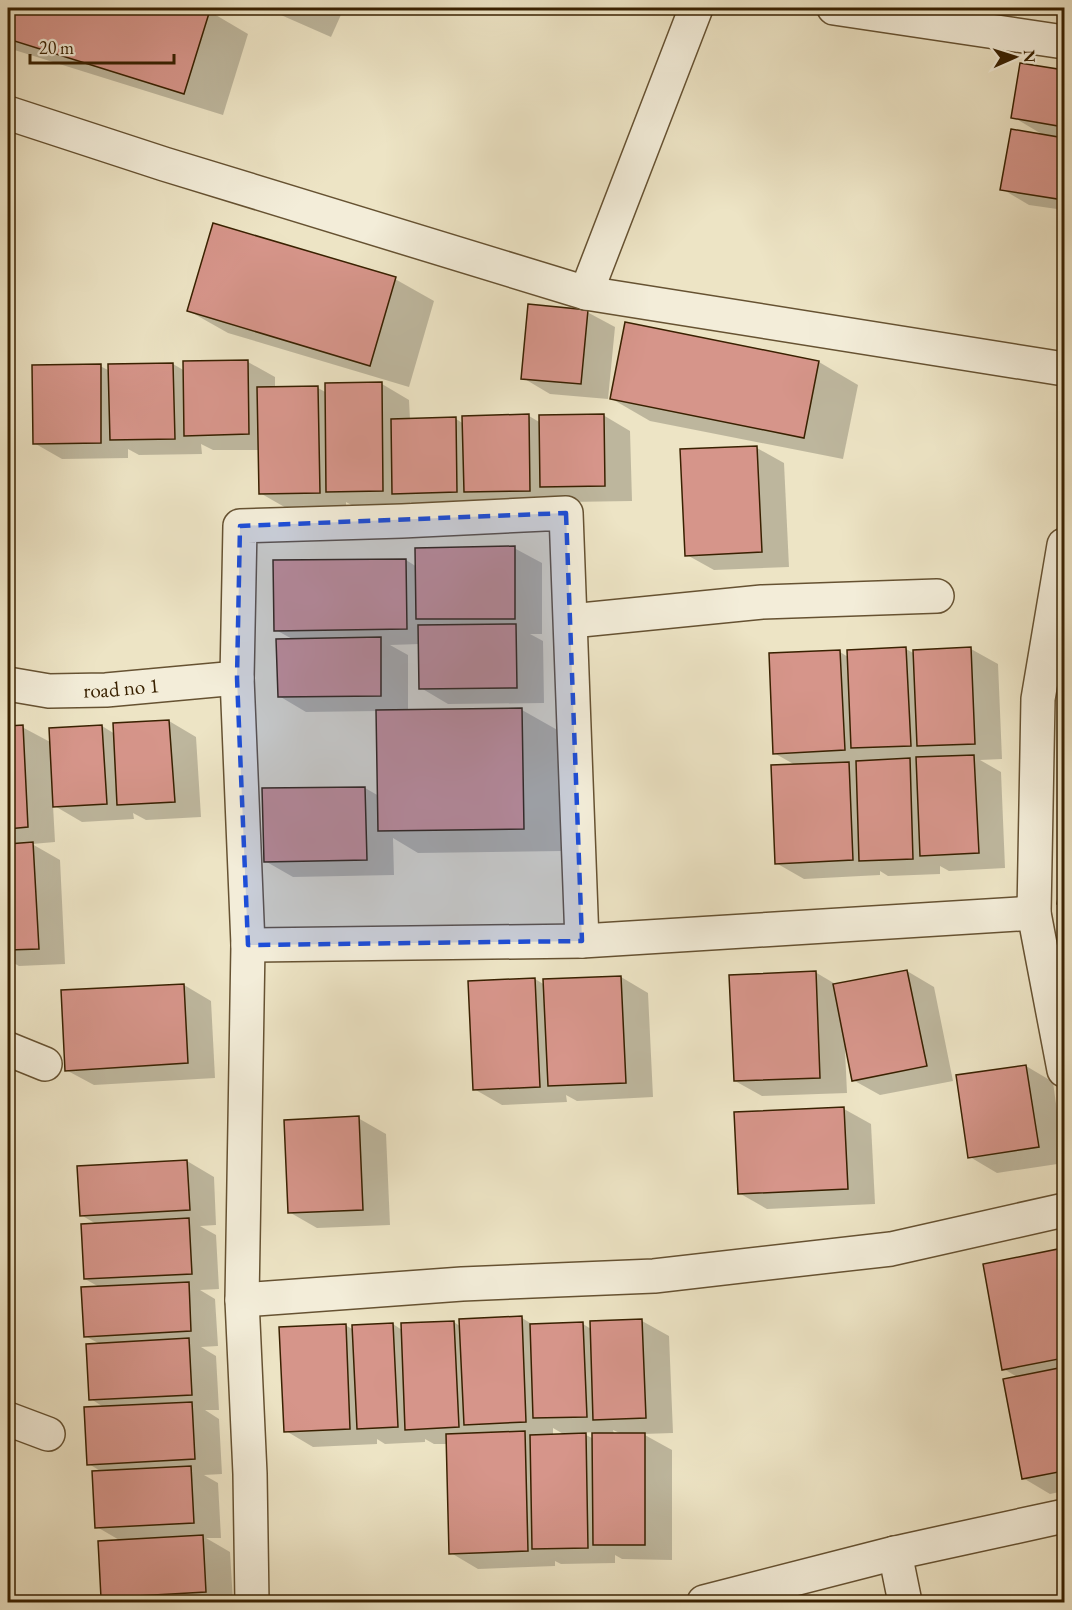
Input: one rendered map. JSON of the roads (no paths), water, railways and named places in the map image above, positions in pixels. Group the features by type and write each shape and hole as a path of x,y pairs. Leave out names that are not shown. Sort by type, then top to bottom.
{"street":[{"path":"586,293 696,8"},
{"path":"834,8 946,16 1065,42"},
{"path":"8,113 164,164 586,293 1065,369"},
{"path":"252,1602 250,1474 242,1300 248,945 237,678 240,526 566,513 582,941"},
{"path":"1065,545 1038,699 1034,913 1062,1065 1065,1070"},
{"path":"570,621 762,602 937,596"},
{"name":"road no 1","path":"8,684 49,691 106,690 237,678"},
{"path":"248,945 582,941 1034,913"},
{"path":"8,1049 45,1064"},
{"path":"242,1300 462,1284 654,1276 891,1249 1065,1209"},
{"path":"8,1419 48,1434"},
{"path":"704,1602 895,1553 1065,1516"},
{"path":"895,1553 905,1602"}]}
